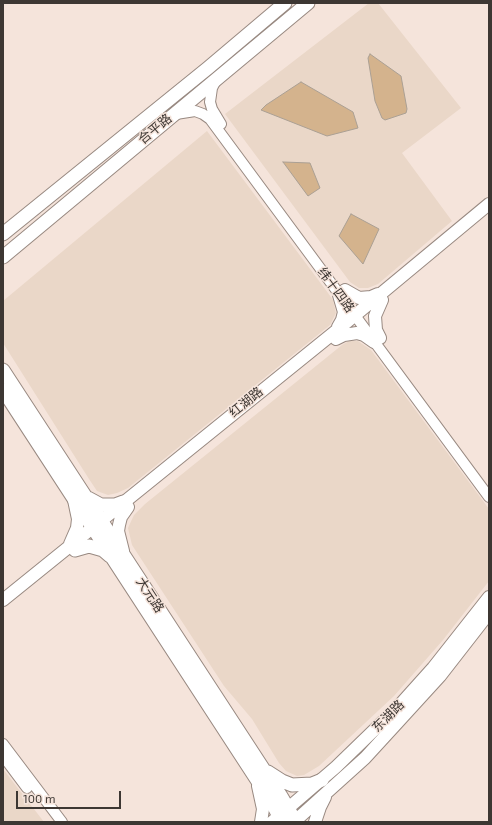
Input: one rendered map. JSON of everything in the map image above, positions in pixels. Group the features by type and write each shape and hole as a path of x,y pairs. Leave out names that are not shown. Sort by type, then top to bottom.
{"main road":[{"name":"合平路","path":"3,234 208,68 285,3"},
{"name":"合平路","path":"3,257 219,75 308,3"},
{"name":"红湖路","path":"3,609 98,526 336,335 489,204"},
{"name":"红湖路","path":"383,295 489,213"},
{"path":"342,293 365,298 383,295 374,316 377,340 357,333 336,335 344,312 342,293"},
{"name":"大元路","path":"3,370 98,526 258,770 281,817 295,822"},
{"name":"大元路","path":"3,390 79,496"},
{"path":"79,496 101,505 126,504 121,517 118,532 119,558 96,547 71,549 77,528 79,496"},
{"name":"红湖路","path":"3,600 71,549"},
{"name":"东湖路","path":"295,822 326,785 433,668 489,596"},
{"name":"东湖路","path":"281,817 365,758 440,676 489,614"},
{"path":"258,770 292,785 326,785 315,822"},
{"path":"258,770 263,809 261,822"}],"street":[{"name":"纬十四路","path":"219,75 210,95 212,109 215,115 342,293"},
{"name":"纬十四路","path":"169,117 185,111 195,111 210,119 489,486"},
{"name":"纬十四路","path":"377,340 489,497"},
{"path":"3,744 62,822"},
{"path":"3,756 53,822"}],"shaded area":[{"path":"369,3 378,3 461,108 402,153 452,221 378,284 368,288 359,288 350,282 225,114"},
{"path":"207,131 333,300 336,313 330,325 128,488 108,495 97,491 3,343 3,301"},
{"path":"349,341 358,341 371,350 489,509 489,581 443,640 394,696 319,766 304,775 297,776 286,771 279,763 252,719 224,686 132,545 128,528 134,515 145,504 342,345"},
{"path":"3,769 44,822 3,822"}],"building":[{"path":"370,54 401,76 407,109 406,113 385,120 382,118 375,101 368,58"},
{"path":"301,82 353,112 358,128 327,136 261,110 266,105"},
{"path":"283,162 310,163 320,188 308,196"},
{"path":"351,214 379,229 363,264 339,236"}]}
